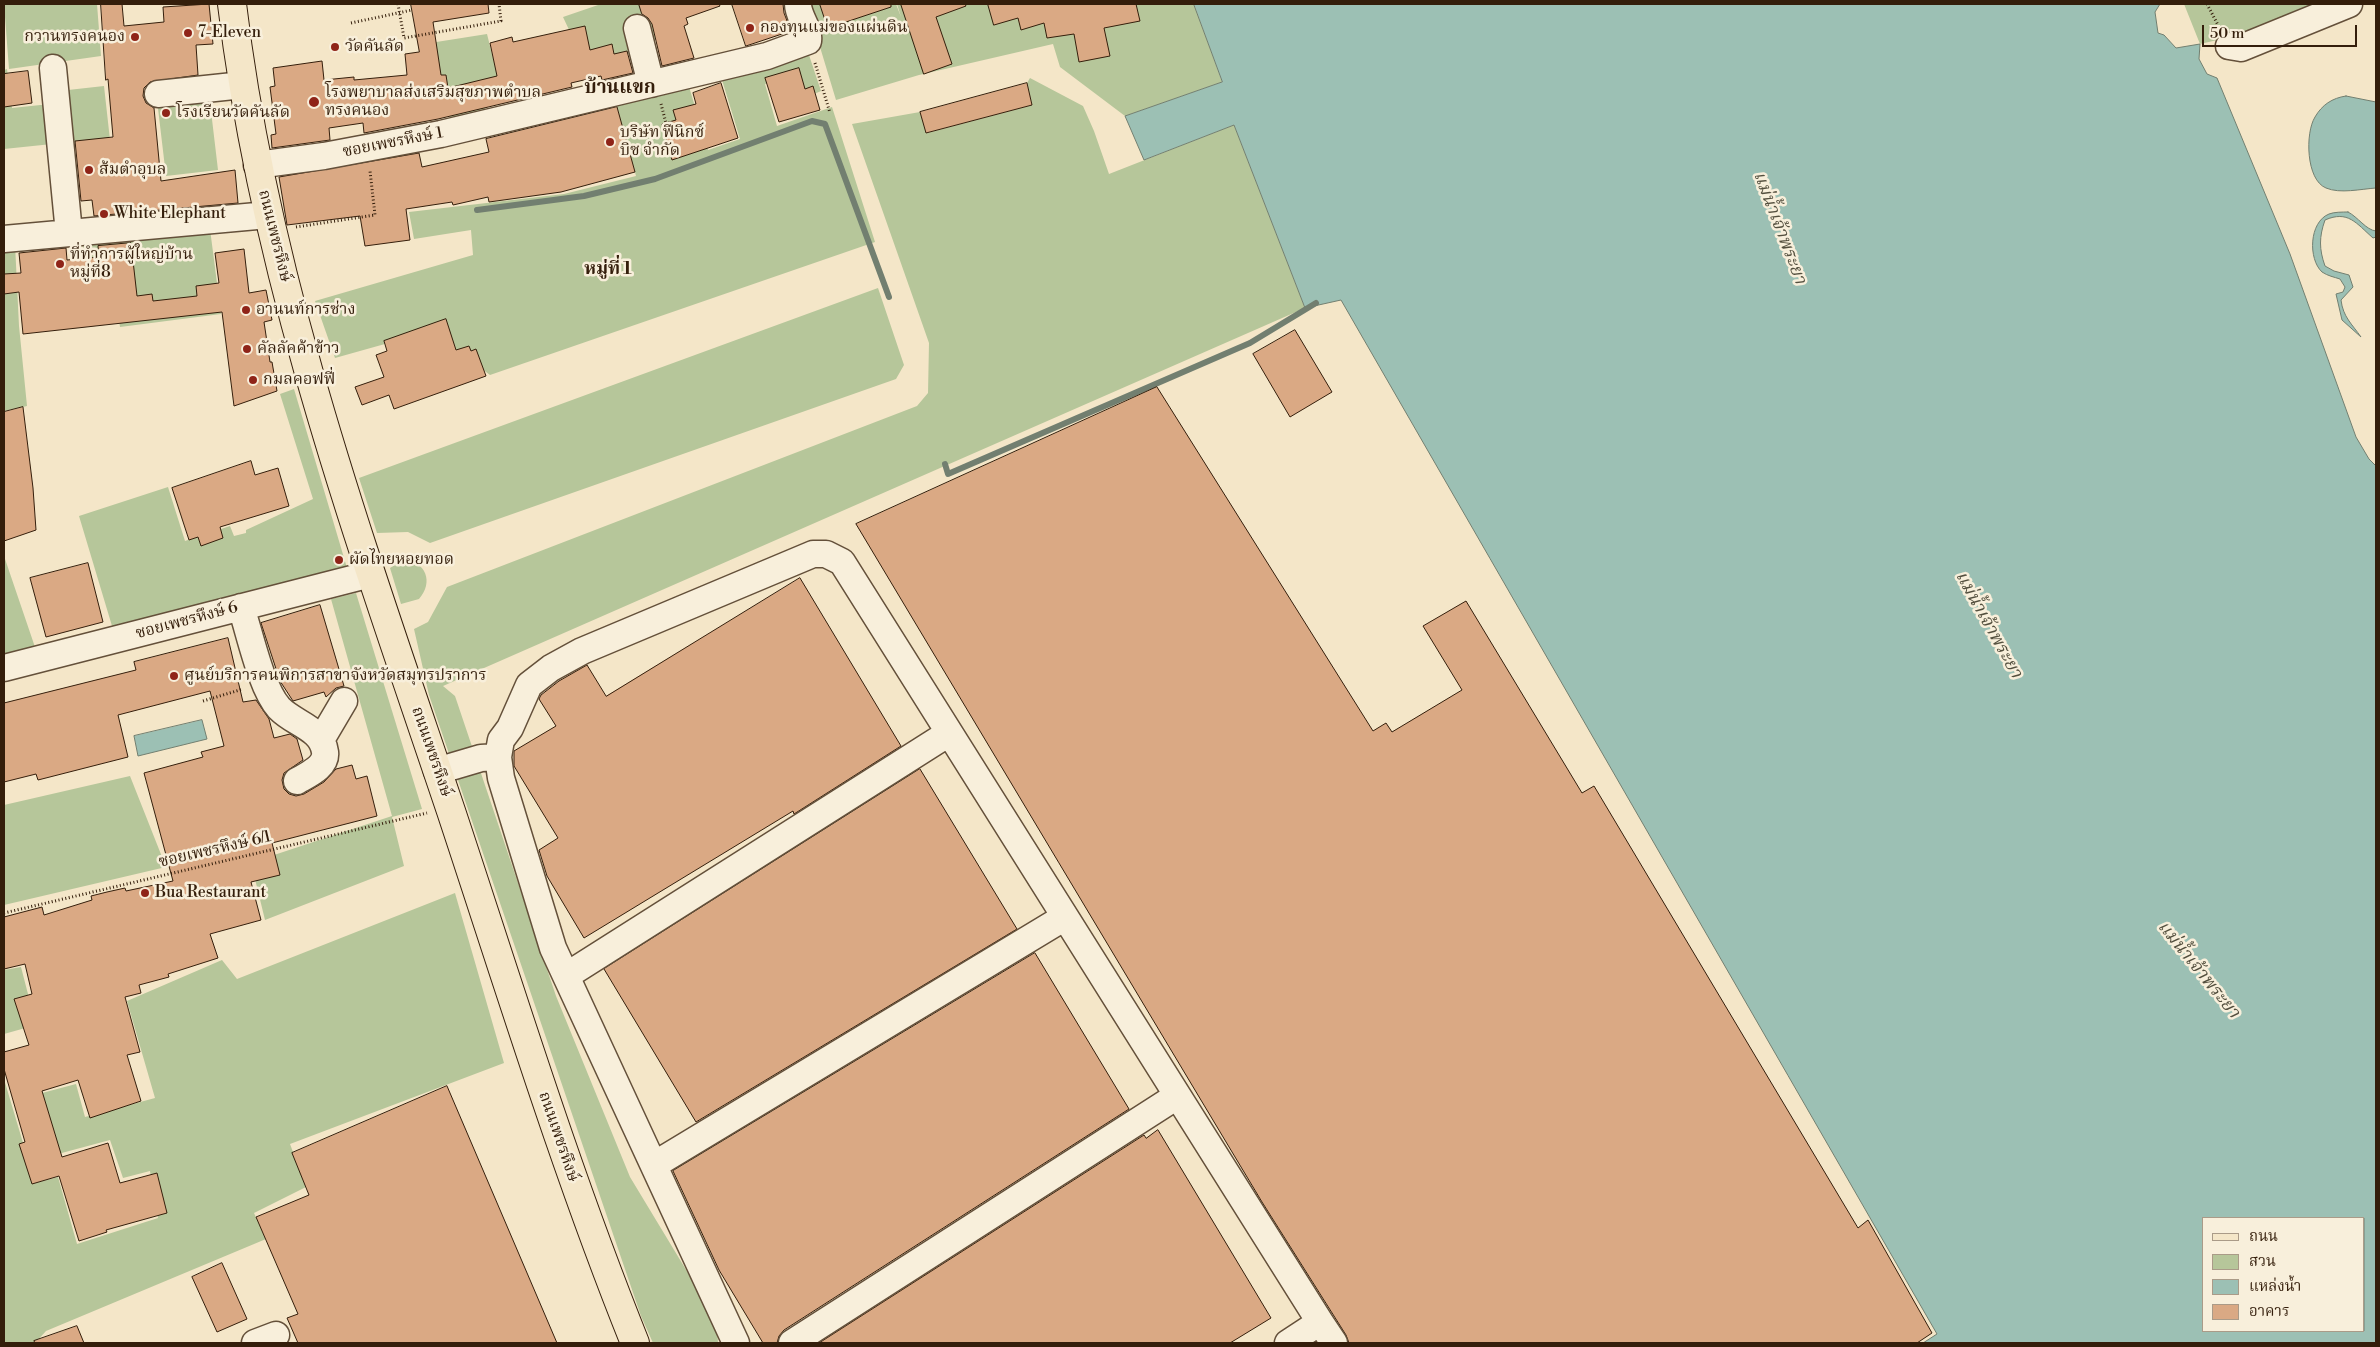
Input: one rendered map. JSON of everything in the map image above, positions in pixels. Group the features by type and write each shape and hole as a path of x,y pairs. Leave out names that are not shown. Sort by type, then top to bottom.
{"main road":[{"name":"ถนนเพชรหึงษ์","path":"232,4 243,85 257,165 268,216 315,393 371,574 547,1106 604,1266 635,1343"}],"street":[{"path":"798,4 808,41"},
{"path":"2229,46 2241,48 2349,4"},
{"path":"637,28 651,84"},
{"name":"ซอยเพชรหึงษ์ 1","path":"257,165 366,149 505,120 767,56 808,41"},
{"path":"52,68 69,233"},
{"path":"158,94 243,85"},
{"path":"4,239 268,216"},
{"path":"736,1343 553,948 501,778 498,757 501,740 510,728 529,685 551,668 582,651 813,554 826,554 842,562 1327,1333 1288,1343"},
{"name":"ซอยเพชรหึงษ์ 6","path":"4,668 371,574"},
{"path":"241,607 265,683 279,708 318,735 321,740 324,758 316,770 297,781"},
{"path":"321,740 344,701"},
{"path":"566,976 949,733"},
{"path":"437,772 482,758 498,757"},
{"path":"654,1165 1065,917"},
{"path":"792,1343 1177,1096"}],"path":[{"path":"398,4 404,38 502,21 499,4"},
{"path":"351,23 412,10"},
{"path":"808,41 830,113"},
{"path":"293,228 374,215 366,149"},
{"path":"203,701 265,683"},
{"name":"ซอยเพชรหึงษ์ 6/1","path":"4,913 432,812"}],"green space":[{"path":"4,4 97,4 101,56 9,69"},
{"path":"601,4 655,4 655,47 586,66 563,17"},
{"path":"807,4 896,4 901,17 897,4 1194,4 1222,82 1125,116 1060,67 1053,44 919,75 836,100"},
{"path":"2184,4 2321,4 2261,30 2200,44"},
{"path":"487,34 500,86 482,89 487,119 452,125 430,43"},
{"path":"807,49 821,91 805,98 799,75 765,84 777,126 832,107 875,242 490,375 449,344 449,326 335,358 315,301 473,255 471,230 414,239 409,212 564,194 636,176 614,97 687,80 708,150 740,139 719,70"},
{"path":"7,69 12,108 50,104 52,144 4,149 4,70"},
{"path":"1030,78 1083,106 1109,174 1234,125 1305,308 443,686 455,696 556,996 630,1177 688,1273 717,1326 718,1343 653,1343 641,1316 429,695 414,629 428,622 447,587 917,406 928,393 929,343 852,124 920,112 927,133 1032,105 1027,83"},
{"path":"104,86 110,140 63,144 59,91"},
{"path":"209,94 218,170 166,176 157,100"},
{"path":"210,229 221,314 120,327 115,296 89,299 82,239"},
{"path":"15,244 19,326 27,406 4,411 4,245"},
{"path":"878,288 904,365 896,379 430,543 408,532 377,533 359,478"},
{"path":"294,389 347,568 112,626 79,516 168,487 185,541 230,526 234,536 246,533 246,530 313,499 280,394"},
{"path":"4,556 37,653 4,661"},
{"path":"403,560 417,564 422,568 427,579 424,592 419,599 401,604 390,568"},
{"path":"356,593 422,809 392,817 404,866 265,920 255,879 274,855 392,816 331,599"},
{"path":"130,776 166,867 4,905 4,805"},
{"path":"455,893 504,1063 290,1144 306,1187 254,1213 266,1239 46,1331 35,1343 4,1343 4,1079 35,1183 58,1177 77,1244 158,1218 150,1171 123,1178 110,1140 58,1154 42,1093 76,1084 85,1117 155,1098 127,1001 222,960 237,979"},
{"path":"21,967 36,1025 4,1034 4,970"}],"water":[{"name":"แม่น้ำเจ้าพระยา","path":"1194,4 2160,4 2155,12 2158,33 2164,35 2176,48 2200,44 2199,59 2207,74 2217,78 2290,254 2356,437 2369,459 2376,466 2376,1343 1923,1343 1937,1334 1341,300 1305,308 1234,125 1144,160 1125,116 1222,82"},
{"path":"2346,96 2376,102 2376,188 2344,191 2332,190 2319,183 2314,176 2309,156 2312,124 2321,109 2328,103 2336,98"},
{"path":"2348,212 2376,231 2376,237 2373,238 2346,217 2333,217 2325,220 2321,248 2325,266 2334,271 2349,275 2353,287 2341,300 2342,306 2348,320 2361,337 2342,320 2336,294 2343,292 2345,287 2340,279 2322,272 2314,259 2313,250 2314,232 2322,218 2331,213"},
{"path":"202,720 207,739 138,756 134,736"}],"building":[{"path":"101,4 122,4 124,26 164,22 163,7 209,4 213,44 196,45 198,75 150,82 144,88 143,96 146,103 154,108 161,181 235,170 238,203 94,216 92,200 81,201 75,141 113,137 108,79 106,80"},
{"path":"411,4 488,4 489,13 433,22 441,75 446,75 448,88 497,76 490,43 512,37 513,42 585,26 590,50 612,44 614,54 627,51 633,73 602,80 601,76 571,83 572,87 438,119 364,133 363,123 329,128 330,140 272,148 271,135 276,134 270,87 275,86 273,68 322,61 324,80 354,77 354,80 407,75 405,54 419,52"},
{"path":"639,4 719,4 720,6 686,18 688,24 684,26 694,58 662,66 652,24 642,14"},
{"path":"732,4 783,4 784,13 791,31 746,46"},
{"path":"820,4 891,4 891,7 828,28"},
{"path":"901,4 965,4 966,6 936,17 952,64 924,74"},
{"path":"988,4 1136,4 1140,21 1104,28 1110,56 1079,62 1074,34 1047,38 1044,23 1021,30 1018,18 994,25"},
{"path":"799,68 805,89 813,86 820,110 779,122 765,78"},
{"path":"28,71 32,103 4,107 4,74"},
{"path":"721,83 738,138 672,160 662,124 676,120 673,110 696,104 693,93"},
{"path":"1027,83 1032,105 926,133 920,112"},
{"path":"617,107 635,172 561,192 489,202 488,197 453,205 452,202 406,209 410,240 365,246 360,216 287,225 279,177 419,153 422,167 489,152 486,139"},
{"path":"131,243 137,296 152,294 153,301 197,296 196,286 219,283 215,253 244,249 249,293 266,290 272,320 264,322 270,362 272,362 277,391 234,406 222,312 23,334 19,292 4,294 4,274 21,273 19,253 66,248 67,260 99,257 98,246"},
{"path":"446,319 456,350 469,346 471,351 476,349 486,376 394,409 389,395 362,405 355,387 384,377 376,355 387,351 384,341"},
{"path":"1295,330 1332,392 1290,417 1253,354"},
{"path":"1157,387 1373,731 1386,723 1392,732 1462,690 1423,626 1466,601 1582,793 1594,786 1858,1228 1868,1220 1932,1333 1917,1343 1349,1343 1346,1335 1262,1202 856,524"},
{"path":"23,407 36,530 4,541 4,412"},
{"path":"251,461 255,475 278,468 289,506 220,527 223,538 201,546 198,537 189,540 172,488"},
{"path":"88,563 103,622 46,637 30,578"},
{"path":"800,578 901,746 794,814 793,811 584,938 547,876 539,850 558,838 514,766 514,751 556,726 539,699 541,695 559,681 587,665 606,696"},
{"path":"320,605 344,686 336,688 326,697 324,692 293,701 280,681 261,623"},
{"path":"228,638 243,702 256,700 269,719 274,738 290,734 297,739 303,760 284,773 282,780 284,789 289,794 296,796 304,794 324,782 336,769 352,765 356,779 367,776 377,816 272,843 280,875 251,882 261,920 210,934 218,958 168,974 169,977 139,985 141,993 125,997 140,1052 127,1055 141,1101 90,1118 78,1080 42,1091 62,1157 108,1143 120,1183 157,1173 167,1213 106,1230 107,1232 79,1241 59,1176 32,1184 19,1144 25,1142 4,1069 4,1052 29,1045 14,999 32,994 25,964 4,969 4,917 42,907 44,915 92,900 91,896 125,888 126,891 173,881 144,773 203,757 201,752 224,746 210,691 118,715 128,757 38,780 36,774 4,782 4,703 136,670 134,662"},
{"path":"920,769 1017,929 696,1122 604,969"},
{"path":"1035,953 1129,1109 784,1330 779,1336 777,1343 763,1343 719,1270 673,1171"},
{"path":"447,1086 557,1343 298,1343 287,1318 298,1314 256,1217 309,1195 292,1153"},
{"path":"1158,1130 1271,1318 1230,1343 819,1343 1144,1135 1146,1138"},
{"path":"222,1263 247,1319 217,1332 192,1277"},
{"path":"77,1326 84,1343 35,1343 34,1341"}],"waterway":[{"path":"477,210 584,196 655,179 812,121 825,124 889,297"},
{"path":"945,464 948,474 1250,343 1316,303"}],"place":[{"name":"กองทุนแม่ของแผ่นดิน","path":"750,28"},
{"name":"7-Eleven","path":"188,33"},
{"name":"กวานทรงคนอง","path":"135,37"},
{"name":"วัดคันลัด","path":"335,47"},
{"name":"โรงพยาบาลส่งเสริมสุขภาพตำบล ทรงคนอง","path":"314,102"},
{"name":"โรงเรียนวัดคันลัด","path":"166,113"},
{"name":"บริษัท ฟีนิกซ์ บิซ จำกัด","path":"610,142"},
{"name":"ส้มตำอุบล","path":"89,170"},
{"name":"White Elephant","path":"104,214"},
{"name":"ที่ทำการผู้ใหญ่บ้าน หมู่ที่8","path":"60,264"},
{"name":"อานนท์การช่าง","path":"246,310"},
{"name":"คัลลัคค้าข้าว","path":"247,349"},
{"name":"กมลคอฟฟี่","path":"253,380"},
{"name":"ผัดไทยหอยทอด","path":"339,560"},
{"name":"ศูนย์บริการคนพิการสาขาจังหวัดสมุทรปราการ","path":"174,676"},
{"name":"Bua Restaurant","path":"145,893"}],"district":[{"name":"บ้านแขก","path":"620,88"},
{"name":"หมู่ที่ 1","path":"608,270"}]}
